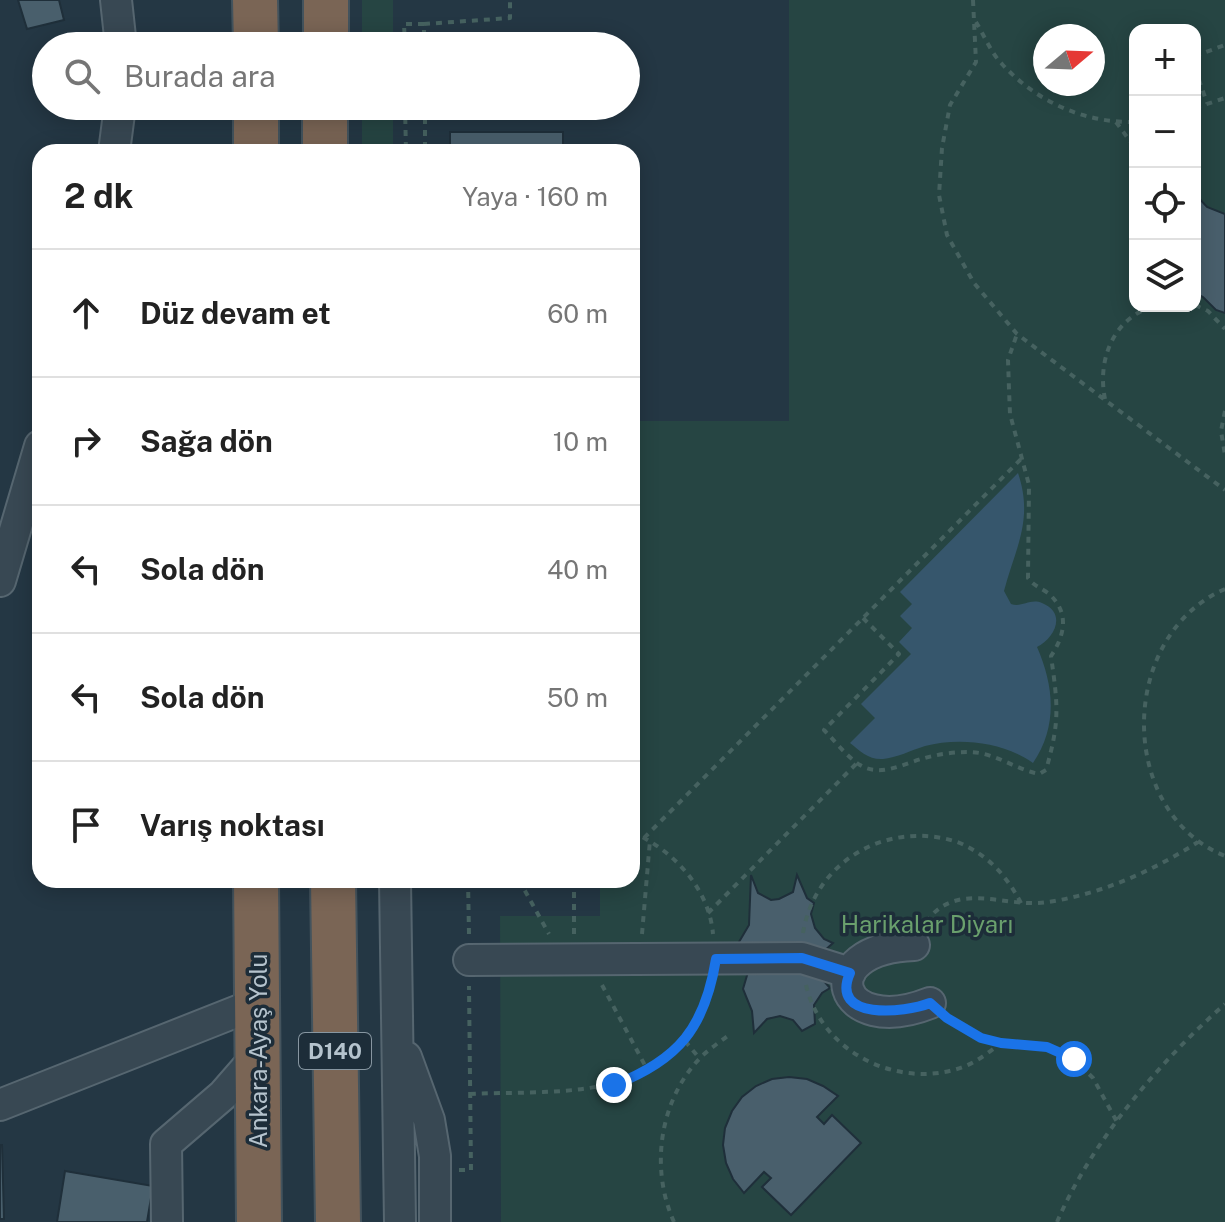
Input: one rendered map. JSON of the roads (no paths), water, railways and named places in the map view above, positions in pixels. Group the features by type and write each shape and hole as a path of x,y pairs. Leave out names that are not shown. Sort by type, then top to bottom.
{"highway":[{"path":"255,0 256,32"},
{"path":"326,0 326,32"},
{"path":"256,120 256,144"},
{"path":"325,120 325,144"},
{"name":"Ankara-Ayaş Yolu","path":"256,888 259,1222"},
{"name":"D140","path":"333,888 338,1222"}],"street":[{"path":"116,0 119,32"},
{"path":"115,144 118,120"},
{"path":"0,581 32,473"},
{"path":"395,888 400,1222"},
{"path":"914,945 875,950 866,955 850,973 846,984 850,997 867,1009 904,1011 930,1003"},
{"path":"469,960 802,958 850,973"},
{"path":"0,1105 258,1003"},
{"path":"398,1035 429,1120 435,1171 435,1222"},
{"path":"167,1222 166,1144 223,1095 257,1056"}],"water":[{"path":"1018,473 1024,520 1004,591 1011,604 1042,603 1050,607 1056,619 1049,638 1037,647 1047,676 1051,706 1047,735 1041,749 1033,763 1009,750 966,742 938,743 883,759 865,754 850,743 875,718 861,704 911,654 899,642 912,628 900,616 912,604 900,592"}],"park label":[{"name":"Harikalar Diyarı","path":"927,924"}]}
